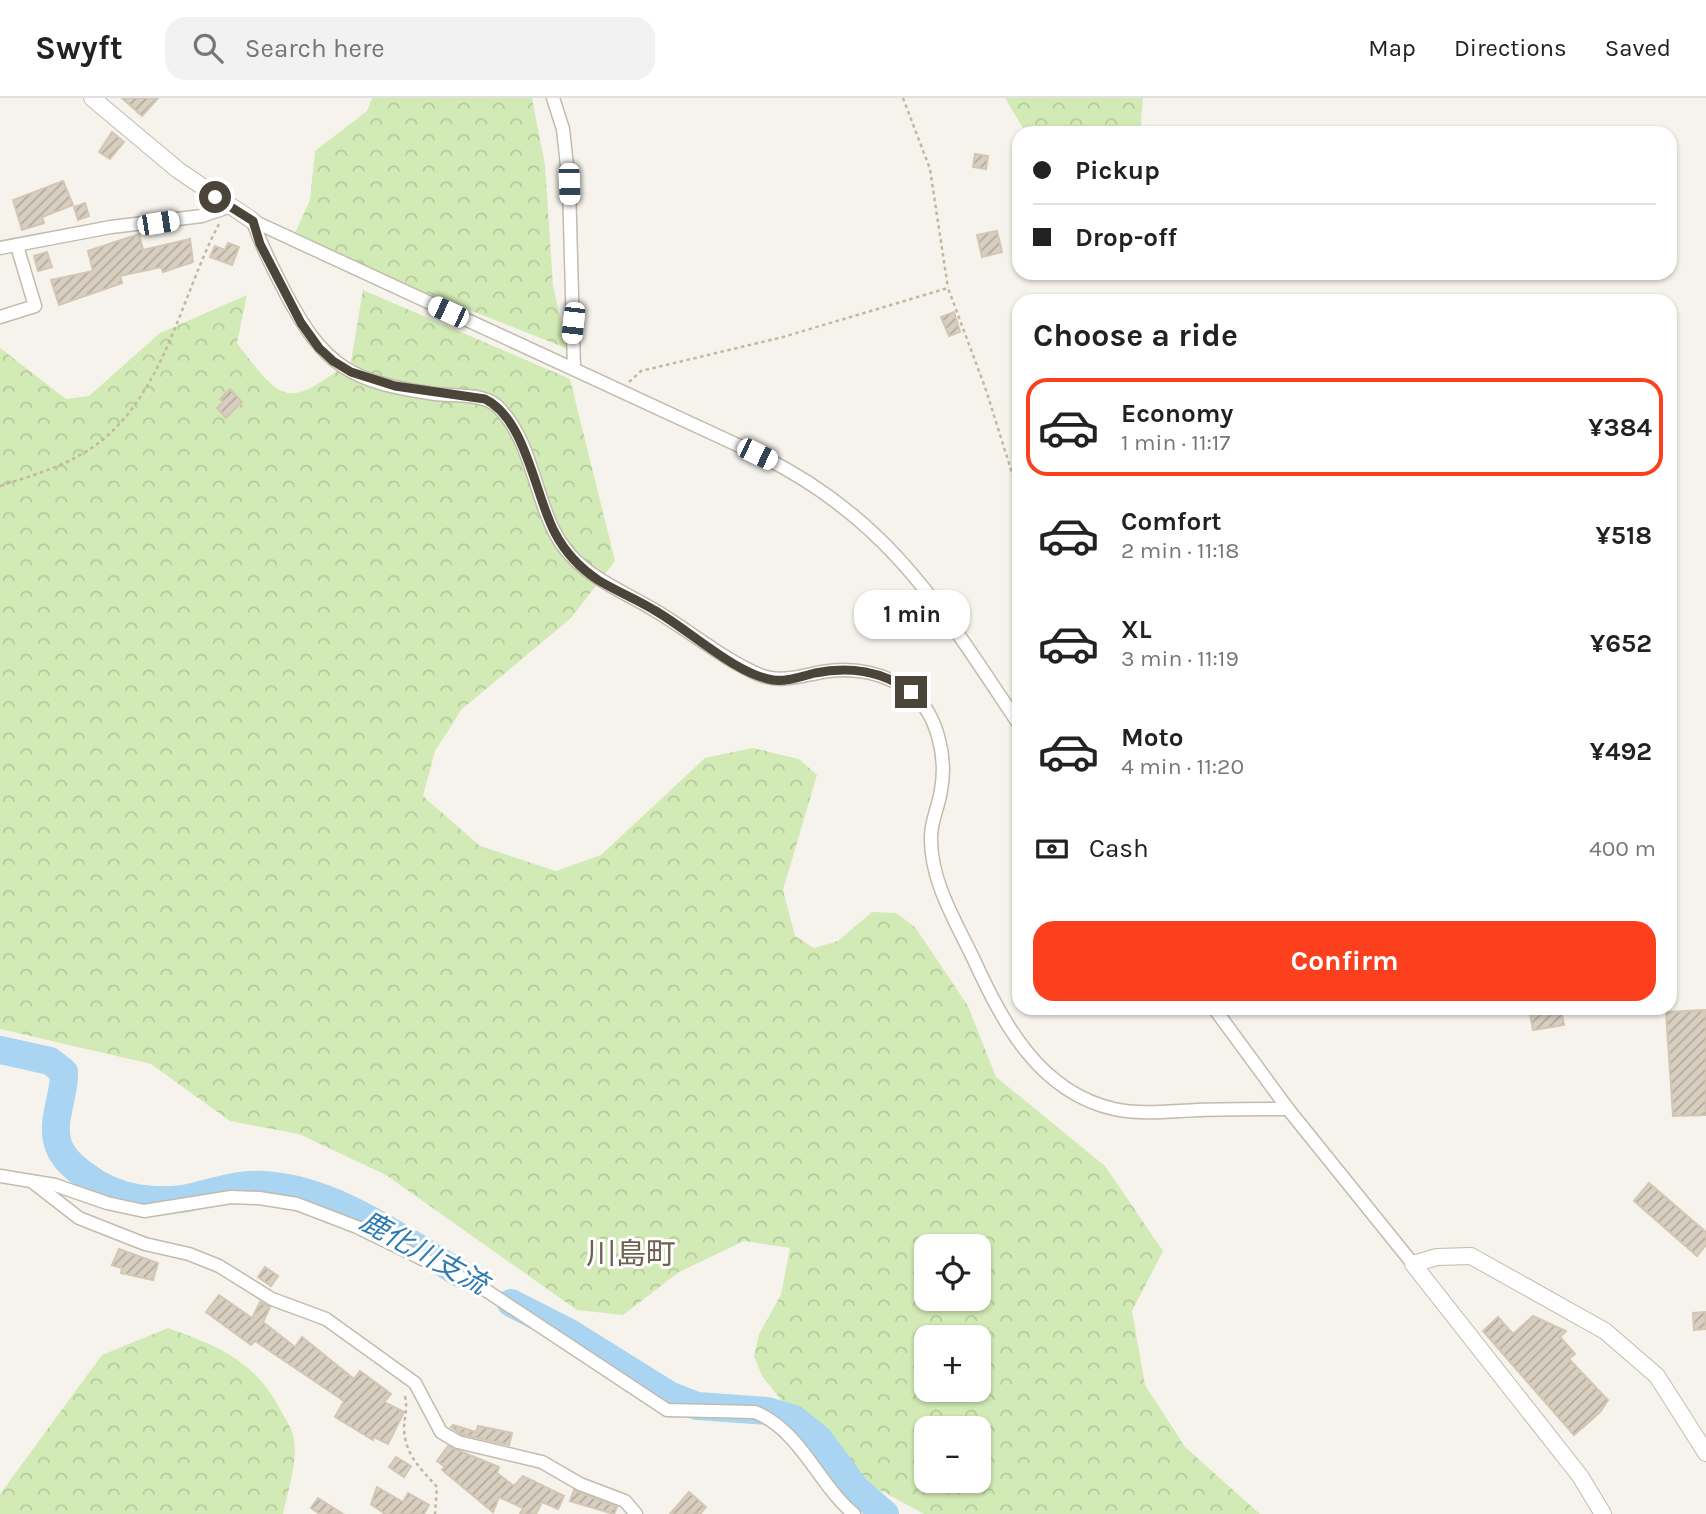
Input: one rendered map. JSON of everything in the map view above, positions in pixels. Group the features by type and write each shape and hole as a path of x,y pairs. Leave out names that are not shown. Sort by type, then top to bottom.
{"street":[{"path":"92,98 178,170 228,207 253,221 791,471 821,488 863,522 933,596 1012,714"},
{"path":"553,98 563,129 569,184 574,369"},
{"path":"0,248 111,227 202,216 228,207"},
{"path":"253,221 260,244 301,323 319,348 333,361 351,372 388,384 485,399 495,404 515,435 562,545 598,580 655,610 730,659 773,680 825,671 864,671 892,680 918,699 931,718 942,764 942,788 931,834 935,874 998,1012 1025,1052 1042,1069 1071,1090 1114,1109 1149,1112 1289,1109"},
{"path":"0,317 35,306 17,246"},
{"path":"1219,1015 1289,1109 1580,1476 1603,1514"},
{"path":"0,1176 144,1211 231,1197 259,1198 297,1204 357,1227 484,1289 667,1410 755,1412 763,1416 796,1441 842,1504 854,1514"},
{"path":"33,1182 79,1218 145,1244 189,1254 219,1266 272,1300 326,1319 415,1383 441,1432 458,1442 542,1462 580,1485 625,1501 636,1514"},
{"path":"1413,1264 1457,1254 1471,1256 1527,1284 1605,1331 1657,1376 1706,1453"}],"path":[{"path":"903,98 930,169 948,288 986,390 1012,473"},
{"path":"0,486 82,455 117,425 161,367 196,275 228,207"},
{"path":"618,391 641,372 809,329 948,288"},
{"path":"399,1388 405,1395 408,1412 404,1428 410,1457 437,1487 435,1514"}],"green space":[{"path":"372,98 532,98 545,165 553,286 568,349 292,240 310,200 315,151 367,111"},
{"path":"1005,98 1143,98 1141,126 1022,126"},
{"path":"363,290 570,379 615,561 571,618 462,709 435,751 423,796 480,846 556,871 601,855 705,758 752,748 799,759 817,775 783,890 795,936 814,948 838,941 872,912 896,913 915,927 968,1006 996,1077 1105,1166 1163,1251 1132,1311 1145,1385 1185,1447 1260,1514 924,1514 865,1482 806,1431 762,1376 754,1356 759,1334 781,1295 790,1248 744,1241 679,1272 623,1315 577,1310 386,1175 299,1134 230,1121 151,1064 0,1029 0,348 66,399 89,396 160,333 247,295 237,343 266,379 288,393 313,387 351,361"},
{"path":"168,1328 234,1358 260,1379 271,1394 291,1429 295,1454 283,1514 0,1514 0,1494 102,1355"}],"building":[{"path":"122,98 158,98 142,116"},
{"path":"112,132 124,142 110,159 99,152"},
{"path":"975,154 988,156 986,169 973,167"},
{"path":"63,181 73,205 42,217 44,223 22,230 13,200"},
{"path":"85,203 89,216 78,220 74,207"},
{"path":"997,231 1002,252 982,257 977,235"},
{"path":"139,234 143,250 190,239 193,262 163,272 161,267 120,276 122,283 59,305 51,280 93,271 88,251"},
{"path":"228,243 239,247 232,265 210,257 215,246 225,250"},
{"path":"47,252 52,267 38,271 34,256"},
{"path":"954,312 960,332 949,336 941,317"},
{"path":"230,389 242,402 226,418 217,408 223,402 220,399"},
{"path":"1706,1010 1706,1115 1673,1116 1666,1015 1677,1015 1677,1011"},
{"path":"1530,1015 1562,1015 1564,1025 1533,1030"},
{"path":"1649,1183 1706,1232 1706,1245 1697,1256 1634,1201"},
{"path":"119,1249 158,1263 153,1280 121,1273 122,1268 112,1265"},
{"path":"265,1267 278,1276 271,1286 258,1277"},
{"path":"219,1295 252,1318 260,1302 270,1307 263,1322 295,1347 302,1337 354,1379 360,1371 391,1394 384,1402 404,1412 388,1444 374,1437 373,1440 335,1417 344,1401 255,1341 251,1345 206,1312"},
{"path":"1705,1312 1706,1329 1694,1330 1693,1313"},
{"path":"1533,1316 1566,1331 1560,1337 1575,1354 1569,1359 1608,1400 1600,1412 1574,1435 1483,1331 1498,1317 1513,1334"},
{"path":"453,1425 476,1432 478,1426 512,1433 509,1445 461,1434 451,1427"},
{"path":"448,1446 499,1467 497,1473 514,1486 523,1476 564,1496 558,1509 542,1502 536,1514 520,1514 523,1508 499,1497 493,1512 442,1470 445,1467 437,1461"},
{"path":"396,1457 411,1466 404,1477 389,1467"},
{"path":"377,1487 403,1502 408,1493 429,1505 424,1514 385,1514 371,1504"},
{"path":"574,1490 617,1507 614,1514 570,1501"},
{"path":"689,1492 706,1507 700,1514 670,1514"},
{"path":"318,1498 343,1514 320,1514 311,1508"}],"waterway":[{"name":"鹿化川支流","path":"0,1050 50,1061 64,1072 56,1123 59,1146 76,1169 111,1191 138,1198 168,1200 247,1185 290,1189 316,1196 367,1218 461,1274"},
{"name":"鹿化川支流","path":"511,1303 568,1332 669,1395 697,1406 767,1411 794,1419 819,1439 855,1488 885,1514"}],"district":[{"name":"川島町","path":"631,1254"}],"route":[{"path":"215,197 253,221 260,244 301,323 319,348 333,361 365,378 395,386 485,399 495,404 504,414 520,445 545,513 562,545 572,558 598,580 655,610 747,670 773,680 825,671 864,671 892,680 911,692"}]}
